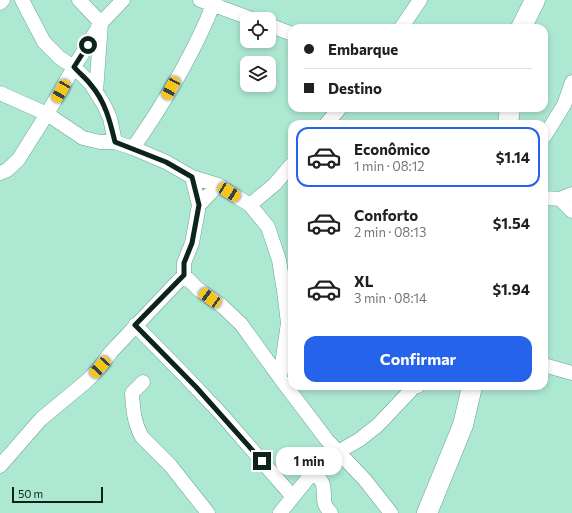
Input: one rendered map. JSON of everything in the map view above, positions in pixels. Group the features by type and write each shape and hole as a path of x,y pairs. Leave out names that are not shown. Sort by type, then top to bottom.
{"street":[{"path":"22,0 44,42 60,58 74,67 91,84 110,118 115,142"},
{"path":"79,0 101,23 96,92"},
{"path":"0,172 7,170 18,160 101,23 123,0"},
{"path":"200,0 214,2 240,14"},
{"path":"404,24 420,0"},
{"path":"523,24 535,0"},
{"path":"133,148 157,113 171,88 202,32 214,2"},
{"path":"276,28 288,32"},
{"path":"548,131 564,105 572,82"},
{"path":"0,93 47,114 84,138 100,142 115,142 133,148 166,162 192,177 218,185 250,205 268,227 279,260 288,323 280,378"},
{"path":"330,120 336,112"},
{"path":"250,205 275,184 288,169"},
{"path":"0,466 41,419 88,380 135,325 184,275 184,263 192,243 199,205 192,177"},
{"path":"199,205 218,185"},
{"path":"548,198 566,196 572,211"},
{"path":"184,275 198,289 222,306 241,324 288,389"},
{"path":"135,325 222,415 293,497"},
{"path":"548,366 572,373"},
{"path":"143,382 132,393 134,420 139,432 142,437 170,465 208,513"},
{"path":"289,390 338,452 366,480 391,513"},
{"path":"280,513 313,472 338,452 359,440 378,425 411,390"},
{"path":"427,513 463,425 471,390"},
{"path":"313,472 323,485 323,499 326,507 331,513"}],"route":[{"path":"88,45 74,67 91,84 104,105 110,118 115,142 166,162 192,177 199,205 192,243 184,263 184,275 135,325 196,387 262,461"}]}
